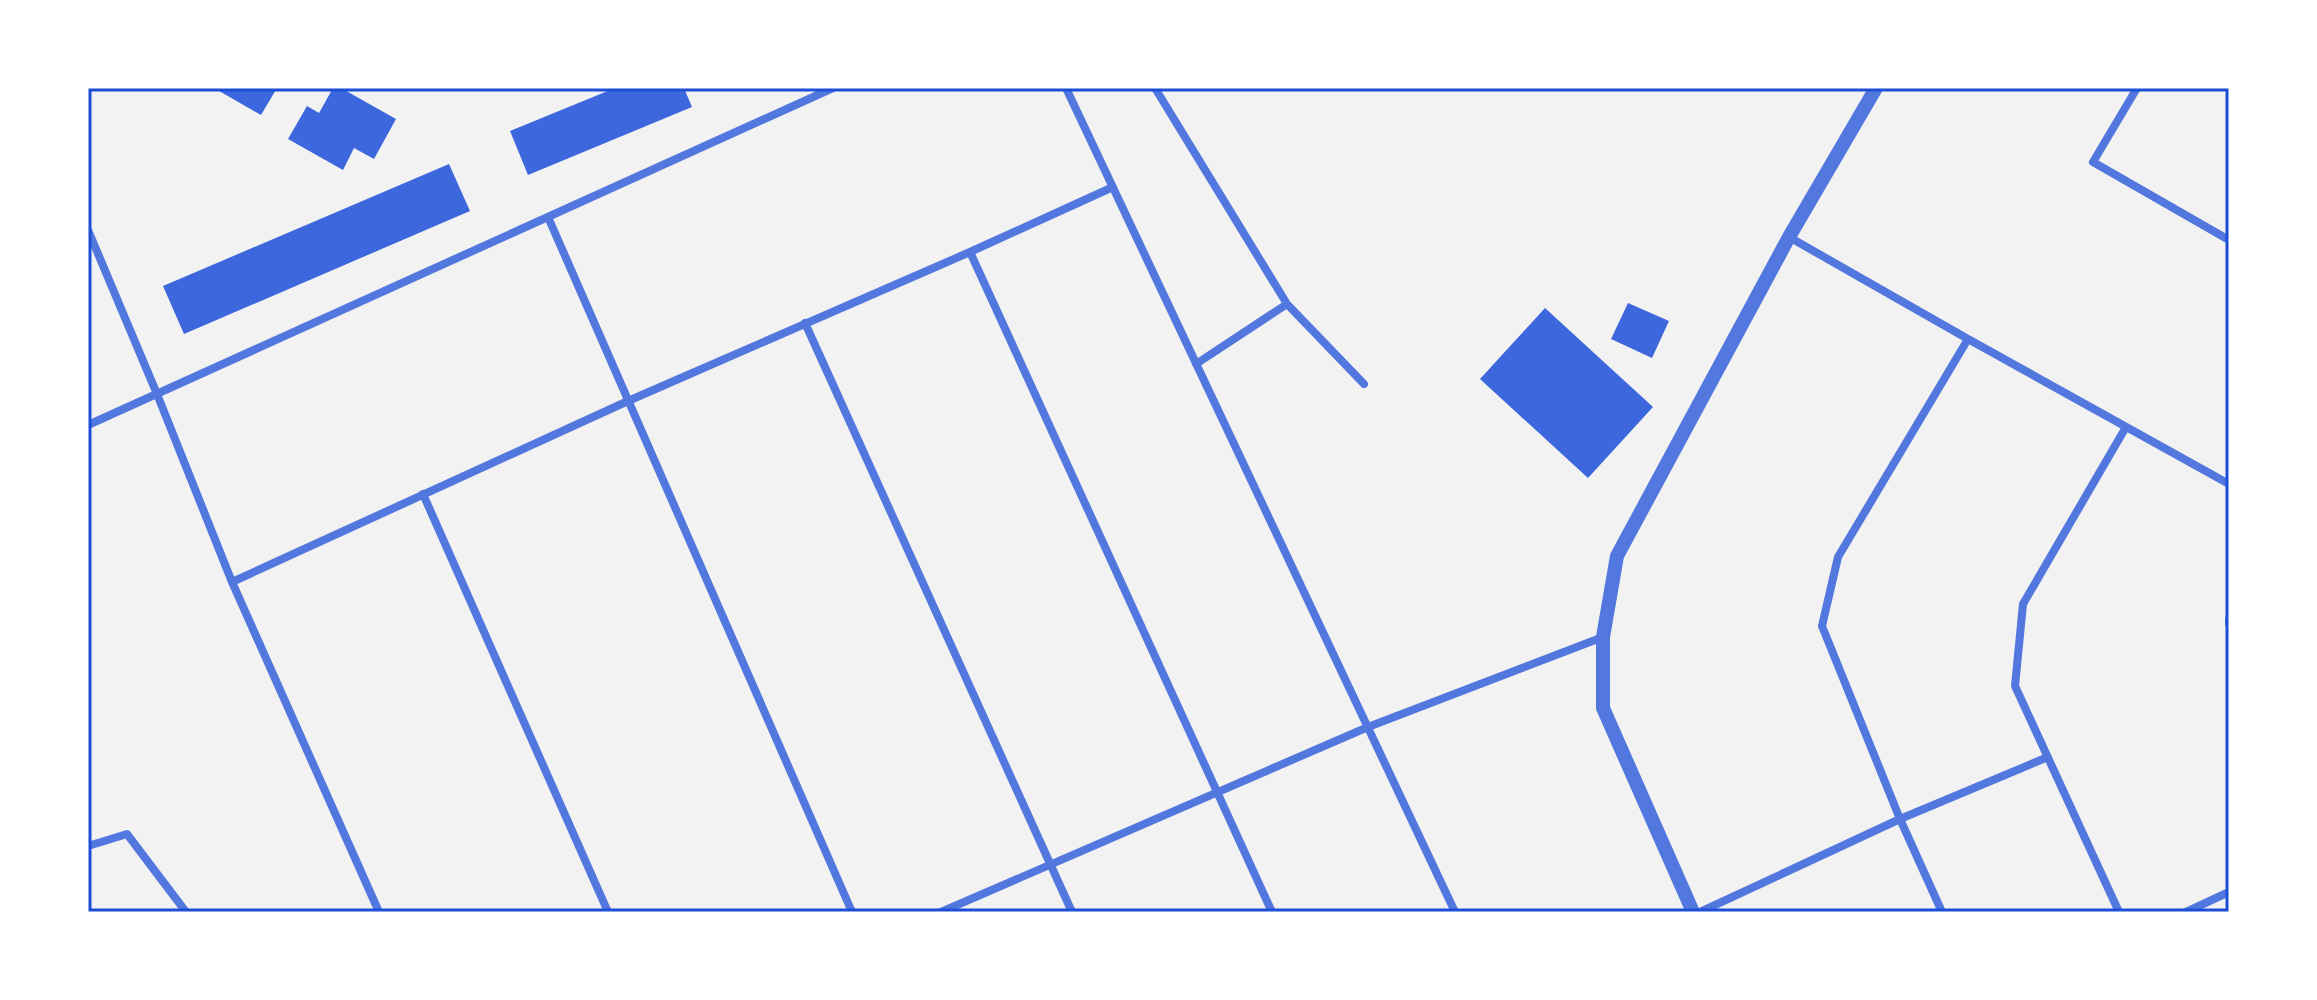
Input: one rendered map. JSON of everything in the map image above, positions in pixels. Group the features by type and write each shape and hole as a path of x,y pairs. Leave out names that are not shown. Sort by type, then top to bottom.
{"street":[{"path":"88,425 833,88"},
{"path":"1066,88 1455,912"},
{"path":"1155,88 1287,304 1364,384"},
{"path":"1693,912 1603,708 1603,637 1617,556 1789,237 1876,88"},
{"path":"2137,88 2093,162 2229,240"},
{"path":"232,582 628,401 1113,187"},
{"path":"548,217 852,912"},
{"path":"88,230 232,582 379,912"},
{"path":"1789,237 2229,484"},
{"path":"970,252 1272,912"},
{"path":"1196,364 1287,304"},
{"path":"805,323 1072,912"},
{"path":"1942,912 1900,819 1822,626 1838,557 1968,339"},
{"path":"2119,912 2015,686 2023,604 2126,427"},
{"path":"423,494 608,912"},
{"path":"941,912 1368,727 1603,637"},
{"path":"1700,912 1900,819 2048,757"},
{"path":"88,846 127,834 186,912"},
{"path":"2186,912 2229,892"}],"building":[{"path":"214,88 277,88 261,115"},
{"path":"333,88 341,88 396,119 374,159 354,148 343,170 288,139 307,106 319,113"},
{"path":"615,88 684,88 692,107 528,175 510,131"},
{"path":"449,164 470,211 184,334 163,286"},
{"path":"1628,303 1669,321 1652,358 1611,339"},
{"path":"1545,308 1653,407 1588,478 1480,379"}]}
